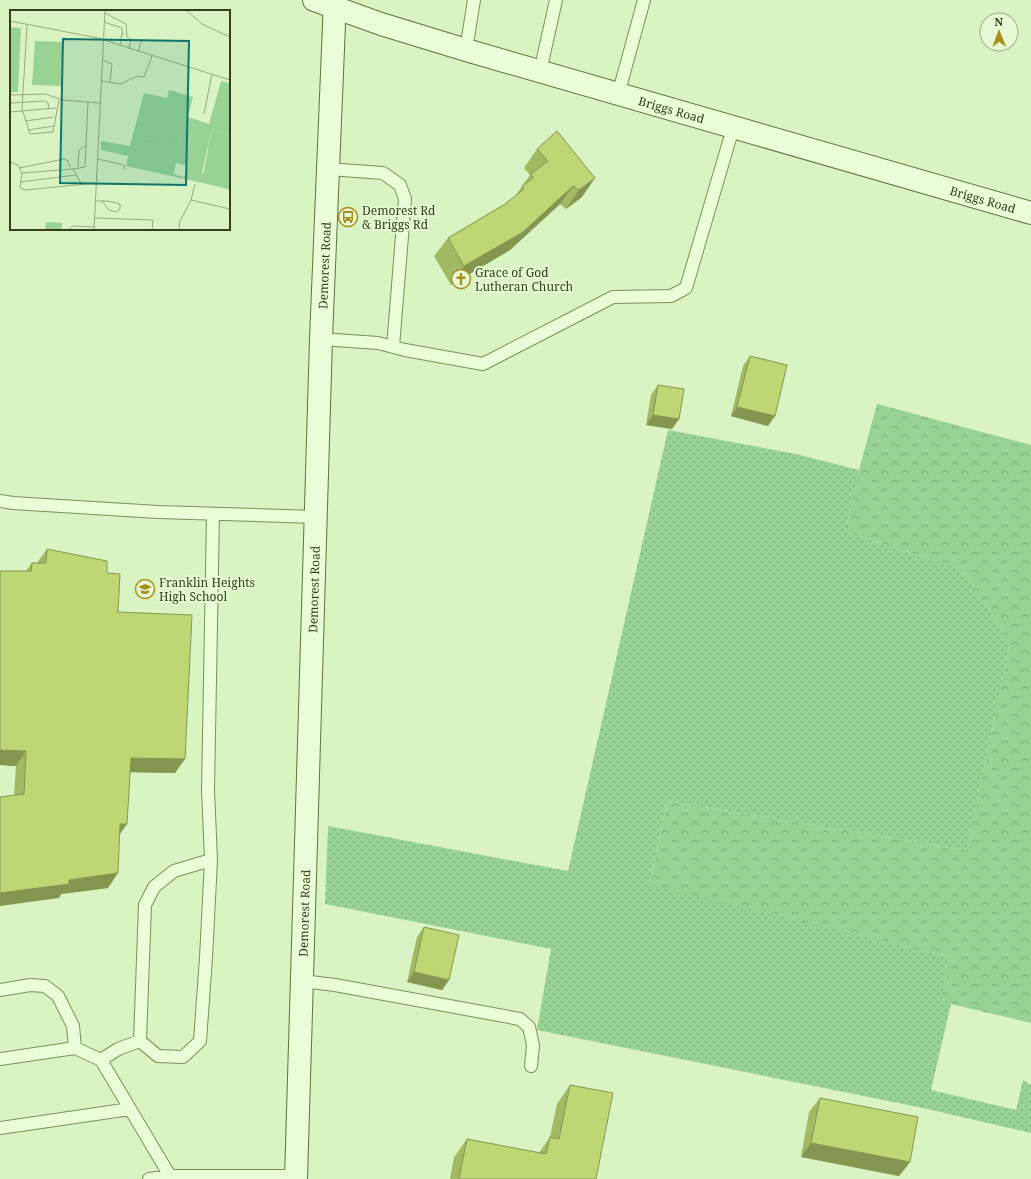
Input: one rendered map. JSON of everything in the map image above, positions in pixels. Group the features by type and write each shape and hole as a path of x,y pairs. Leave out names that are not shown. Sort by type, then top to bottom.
{"street":[{"name":"Briggs Road","path":"314,0 335,4 381,24 540,72 1031,213"},
{"name":"Demorest Road","path":"296,1178 316,517 335,4"}],"lane":[{"path":"466,50 474,0"},
{"path":"540,72 556,0"},
{"path":"618,95 644,0"},
{"path":"322,339 378,343 482,364 613,296 671,296 686,288 733,128"},
{"path":"328,169 384,173 400,185 406,199 393,347"},
{"path":"0,501 143,511 316,517"},
{"path":"140,1041 158,1056 183,1057 200,1041 211,860 208,790 213,514"},
{"path":"140,1041 145,905 154,886 174,871 211,860"},
{"path":"302,981 335,985 520,1019 530,1027 533,1045 531,1066"},
{"path":"0,990 30,985 45,986 58,996 74,1026 75,1048"},
{"path":"100,1060 118,1049 140,1041"},
{"path":"0,1059 75,1048 100,1060 170,1176"},
{"path":"0,1128 130,1109"},
{"path":"149,1179 170,1176 296,1178"}],"green space":[{"path":"877,404 1031,445 1031,1023 951,1004 942,999 948,957 650,885 667,801 967,850 1010,643 962,569 845,532 859,470"},
{"path":"668,430 796,454 859,470 845,532 962,569 1010,643 967,850 667,801 650,884 948,957 942,999 951,1004 931,1090 1016,1110 1023,1080 1031,1085 1031,1133 923,1108 537,1030 551,949 325,904 328,826 568,871"}],"building":[{"path":"557,131 595,178 579,190 573,186 523,232 464,266 448,238 505,204 524,189 522,186 533,178 531,174 548,161 537,149"},
{"path":"750,356 787,365 775,416 737,407"},
{"path":"658,385 684,389 679,419 653,415"},
{"name":"Franklin Heights High School","path":"47,549 107,561 107,573 120,574 118,612 192,615 185,759 131,758 127,824 120,824 118,873 69,880 69,884 0,893 0,797 24,794 26,751 0,750 0,571 31,571 32,563 46,563"},
{"path":"424,927 459,935 449,980 414,972"},
{"path":"570,1085 613,1093 596,1179 459,1179 467,1139 546,1154 550,1137 559,1139"},
{"path":"820,1098 918,1117 910,1162 811,1143"}],"place":[{"name":"Demorest Rd & Briggs Rd","path":"348,217"},
{"name":"Grace of God Lutheran Church","path":"461,279"},
{"name":"Franklin Heights High School","path":"145,589"}]}
